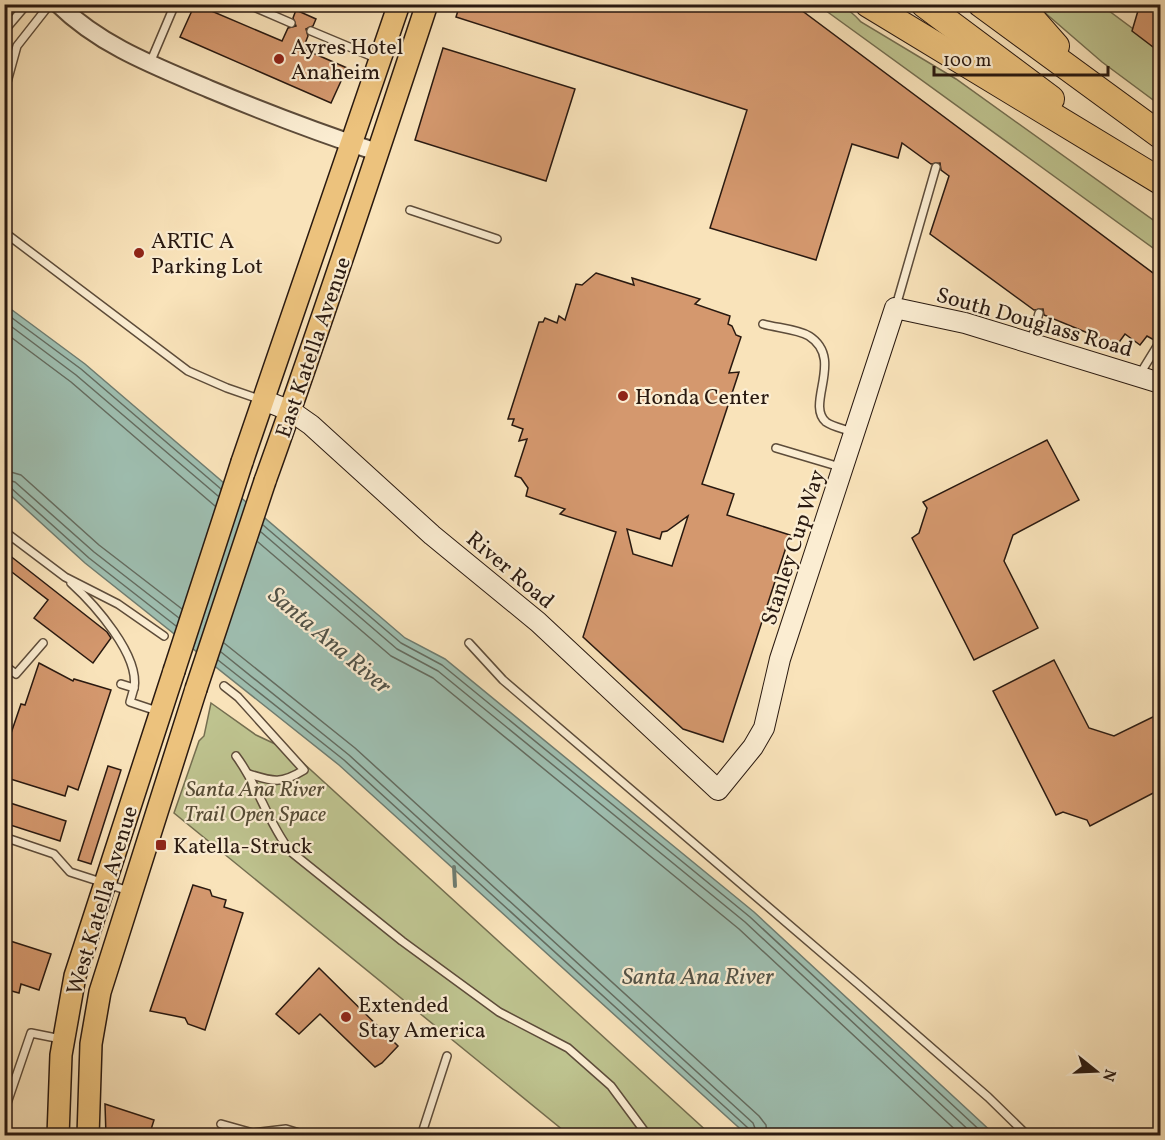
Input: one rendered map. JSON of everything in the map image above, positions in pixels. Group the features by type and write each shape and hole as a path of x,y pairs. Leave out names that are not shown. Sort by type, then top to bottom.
{"highway":[{"path":"868,4 1161,181"},
{"path":"924,4 1161,181"},
{"path":"981,4 1161,135"},
{"path":"1019,4 1088,82"}],"main road":[{"name":"East Katella Avenue","path":"174,671 242,462 399,4"},
{"name":"East Katella Avenue","path":"196,689 265,481 322,323 427,4"},
{"name":"South Douglass Road","path":"895,308 965,322 1161,383"},
{"name":"Stanley Cup Way","path":"718,790 753,747 764,729 780,659 895,308"},
{"name":"River Road","path":"263,400 291,411 311,425 432,535 538,622 718,790"},
{"name":"West Katella Avenue","path":"58,1136 63,1039 79,961 174,671"},
{"name":"West Katella Avenue","path":"88,1136 88,1076 94,1019 107,964 196,689"}],"street":[{"path":"57,4 94,36 150,64 278,117 377,152"}],"lane":[{"path":"6,27 27,4"},
{"path":"4,93 17,46 50,4"},
{"path":"150,64 175,4"},
{"path":"248,4 291,23"},
{"path":"310,31 380,60"},
{"path":"895,308 936,167"},
{"path":"410,210 497,239"},
{"path":"4,232 188,370 227,388 263,400"},
{"path":"1030,342 1039,313"},
{"path":"764,324 808,336 819,348 826,376 818,404 821,414 827,422 854,433"},
{"path":"1139,376 1159,343"},
{"path":"776,448 843,468"},
{"path":"4,531 65,577 98,609 113,628 135,679 130,702 159,712"},
{"path":"65,577 118,604 164,636"},
{"path":"4,665 16,674 43,643"},
{"path":"469,643 503,680 988,1097 1028,1136"},
{"path":"121,684 134,688"},
{"path":"224,686 238,698 304,770 288,779 272,781 249,774"},
{"path":"236,756 249,774 265,813 290,851 402,941 499,1012 568,1048 611,1086 648,1136"},
{"path":"4,837 54,854 70,872 130,891"},
{"path":"4,1112 31,1032 42,1037 63,1039"},
{"path":"421,1136 447,1056"},
{"path":"221,1124 247,1132 262,1133 286,1129 309,1136"}],"green space":[{"path":"818,5 832,5 847,9 861,22 956,79 1160,225 1160,253"},
{"path":"1036,5 1101,5 1160,49 1160,105 1102,62"},
{"name":"Santa Ana River Trail Open Space","path":"211,703 256,735 290,751 711,1135 569,1135 174,813 199,741 204,736"}],"water":[{"name":"Santa Ana River","path":"4,304 85,364 405,638 445,659 754,912 995,1135 747,1135 339,765 85,563 5,490"}],"building":[{"name":"Ayres Hotel Anaheim","path":"195,4 282,41 288,28 296,26 293,18 296,10 316,19 313,26 306,29 308,36 304,46 307,47 306,50 347,68 331,103 180,37"},
{"path":"460,4 793,4 1161,279 1161,338 1154,340 1147,336 1140,345 1125,334 1117,345 1044,315 1043,309 1034,310 930,234 949,176 941,170 940,163 931,164 902,143 898,158 852,144 816,260 710,228 747,110 456,17"},
{"path":"1140,4 1161,4 1161,53 1132,31"},
{"path":"443,48 575,89 546,181 415,140"},
{"path":"596,273 634,285 632,278 700,299 695,304 730,316 728,324 732,326 736,335 741,337 729,373 739,372 702,484 734,494 727,515 790,535 723,742 683,729 583,637 616,532 560,514 565,509 526,496 528,488 521,478 515,476 527,439 519,441 523,429 512,425 514,419 508,419 539,322 543,322 545,318 557,323 559,316 565,320 576,284 582,285","holes":["688,516 672,566 633,554 627,529 660,539 662,532"]},
{"path":"1047,440 1079,500 1013,535 1004,561 1038,628 974,660 912,538 919,533 927,508 923,502"},
{"path":"4,551 107,632 111,638 93,663 34,618 48,600 4,566"},
{"path":"1054,660 1089,728 1114,736 1161,713 1161,789 1090,826 1087,820 1063,812 1056,815 993,691"},
{"path":"39,663 73,681 74,679 111,690 78,790 68,786 65,796 4,777 10,752 5,751 21,704 25,705"},
{"path":"108,766 121,770 91,864 78,860"},
{"path":"4,801 66,821 60,841 4,823"},
{"path":"193,885 210,890 212,896 226,900 224,907 243,913 205,1030 188,1024 185,1018 150,1011"},
{"path":"4,939 51,954 39,990 21,984 19,993 4,989"},
{"name":"Extended Stay America","path":"319,968 398,1046 382,1063 375,1067 320,1014 299,1034 276,1014"},
{"path":"105,1104 154,1120 149,1136 106,1136"}],"waterway":[{"path":"454,867 455,886"}],"place":[{"name":"Ayres Hotel Anaheim","path":"279,59"},
{"name":"ARTIC A Parking Lot","path":"139,253"},
{"name":"Honda Center","path":"623,396"},
{"name":"Katella-Struck","path":"161,845"},
{"name":"Extended Stay America","path":"346,1017"}]}
